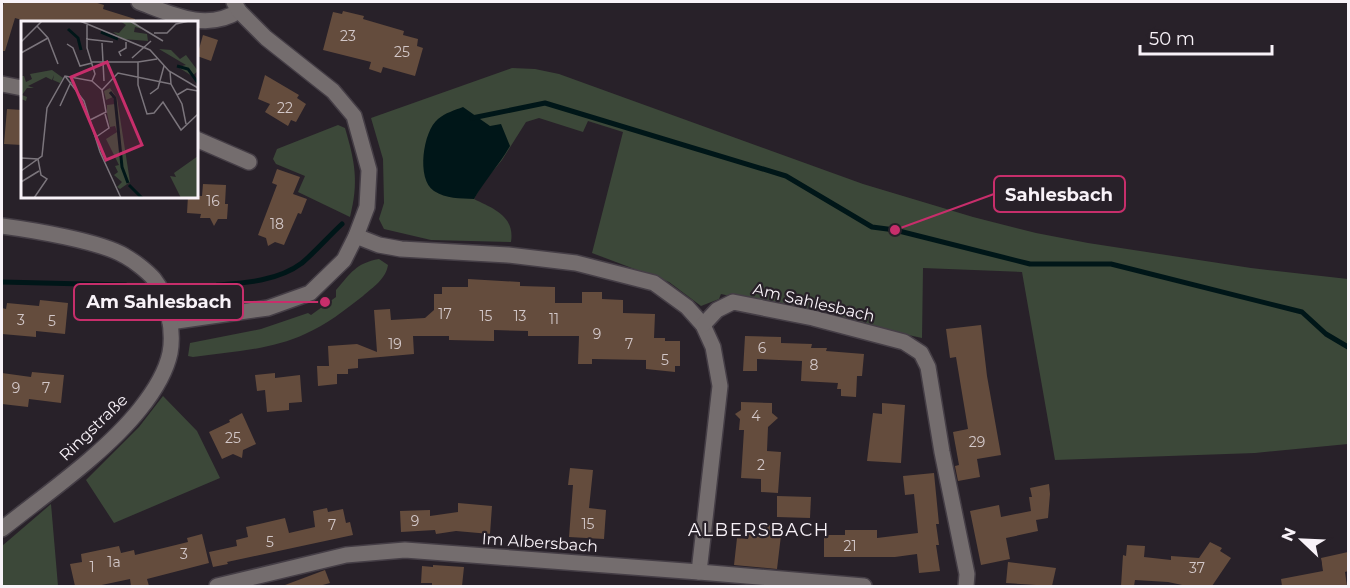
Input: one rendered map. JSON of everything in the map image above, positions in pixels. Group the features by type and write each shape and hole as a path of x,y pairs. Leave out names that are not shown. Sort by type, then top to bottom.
{"street":[{"path":"139,2 184,19 215,21 228,18 236,6 266,38 333,91 354,116 369,170 367,207 356,236 344,260 310,292 268,308 170,322"},
{"path":"2,84 21,88"},
{"path":"198,140 249,162"},
{"name":"Ringstraße","path":"2,226 93,244 125,255 154,279 164,300 170,322 170,354 159,380 140,409 78,467 2,529"},
{"path":"356,236 379,245 401,249 508,255 587,266 654,284 687,307 703,325 713,347 720,386 699,572"},
{"name":"Am Sahlesbach","path":"703,325 717,310 733,302 813,318 904,342 921,353 928,367 942,452 967,574 966,586"},
{"name":"Im Albersbach","path":"218,586 346,555 395,550 864,586"}],"green space":[{"path":"512,68 535,69 559,74 863,184 1036,233 1251,268 1348,279 1348,444 1255,453 1055,460 1022,272 923,268 922,338 721,294 719,299 701,306 669,282 592,253 623,132 588,121 583,132 539,118 526,122 502,160 483,183 474,199 502,214 510,226 511,242 431,240 384,229 379,219 384,203 383,159 371,118"},
{"path":"338,125 345,128 353,162 355,182 350,217 298,192 305,176 276,164 273,159 277,149"},
{"path":"379,259 388,265 385,274 378,282 342,312 313,330 264,347 188,356 190,343 261,329 308,313 311,315 336,297 336,290 354,270 365,263"},
{"path":"163,396 197,431 220,478 114,523 86,480 139,427"},
{"path":"51,504 58,586 2,586 2,546"}],"shaded area":[{"path":"463,107 490,126 501,124 510,146 474,199 448,197 434,191 428,185 423,166 425,144 433,125 444,115"}],"building":[{"path":"4,2 94,2 104,5 103,9 135,19 135,21 26,21 15,18 5,51 2,51"},
{"path":"343,11 364,16 363,19 404,31 403,35 418,39 417,46 423,48 415,76 383,67 381,73 369,69 371,62 323,50 333,12 342,14"},
{"path":"203,35 218,40 211,61 198,56"},
{"path":"265,75 299,95 297,98 306,104 296,122 291,120 288,126 265,112 270,104 258,99"},
{"path":"7,109 21,110 21,145 4,144"},
{"path":"277,169 300,177 293,194 307,199 284,245 275,242 268,246 266,238 258,235 277,185 272,183"},
{"path":"203,184 226,185 227,219 218,219 214,226 210,218 200,218 201,214 187,213 188,198 202,196"},
{"path":"468,279 520,282 520,286 555,287 555,303 582,303 582,292 602,292 602,299 623,300 623,313 655,314 654,338 680,341 680,366 675,366 675,372 646,369 646,360 592,359 592,364 578,364 579,336 528,336 528,331 494,330 494,341 449,340 449,336 413,336 414,354 358,359 358,368 348,369 348,374 337,374 337,384 318,386 317,366 329,366 328,346 357,344 377,352 374,310 390,309 391,320 425,318 434,310 434,294 442,294 442,287 468,287"},
{"path":"40,300 68,303 65,334 36,331 36,337 2,334 2,308 6,309 7,303 39,306"},
{"path":"981,325 987,376 1001,455 977,459 980,477 958,481 955,466 959,465 953,432 968,429 956,357 950,358 946,329"},
{"path":"745,336 781,337 781,343 812,344 811,348 827,348 826,351 864,354 862,376 857,376 856,397 841,396 841,389 837,389 838,383 801,381 802,361 757,359 757,371 743,371"},
{"path":"32,372 64,375 61,403 29,399 28,407 2,404 2,373 31,377"},
{"path":"275,373 275,378 300,375 302,402 289,403 289,410 267,412 265,390 257,391 255,375"},
{"path":"741,402 772,403 772,413 778,418 768,427 767,451 781,452 778,493 761,492 761,479 741,478 744,430 739,430 740,419 735,414 741,410"},
{"path":"882,403 905,405 901,463 867,461 873,413 882,414"},
{"path":"242,413 256,444 243,450 242,458 233,454 222,459 209,432 230,422 229,420"},
{"path":"570,468 593,470 589,508 606,510 604,539 569,537 573,485 568,485"},
{"path":"934,473 939,524 936,524 939,545 936,545 940,571 919,573 917,554 895,557 824,557 824,535 845,535 845,530 877,530 877,538 918,533 914,494 905,495 903,476"},
{"path":"1049,484 1048,518 1036,520 1038,531 1006,538 1010,559 981,565 970,511 999,505 1001,517 1031,511 1030,488"},
{"path":"777,496 811,497 810,518 777,517"},
{"path":"458,503 492,506 490,534 456,531 436,534 435,530 401,532 400,511 430,510 430,516 458,512"},
{"path":"327,508 328,512 343,509 346,523 350,522 353,535 213,567 209,552 237,546 236,540 248,537 246,527 285,518 289,533 315,527 313,511"},
{"path":"762,524 782,527 777,569 734,565 737,538 748,539 749,534 760,535"},
{"path":"202,534 209,563 147,579 149,586 131,586 130,579 97,586 75,586 70,564 82,562 81,554 119,546 121,553 134,550 135,555 188,542 187,538"},
{"path":"1210,542 1222,548 1220,551 1231,558 1212,586 1187,586 1135,580 1134,586 1121,586 1123,555 1126,556 1127,545 1145,546 1144,557 1171,560 1171,556 1199,558"},
{"path":"1348,552 1348,571 1345,572 1347,586 1282,586 1281,579 1323,571 1321,558"},
{"path":"1008,562 1056,568 1052,586 1006,583"},
{"path":"433,565 464,567 462,586 432,586 432,583 421,583 422,566 433,567"},
{"path":"325,570 330,583 319,586 285,586 285,585"}],"waterway":[{"path":"472,118 545,103 786,176 872,227 895,230 1030,264 1111,264 1302,312 1326,334 1348,347"},
{"path":"217,285 261,280 283,274 302,263 342,224"},
{"path":"2,282 126,285"}],"place":[{"name":"Sahlesbach","path":"895,230"},
{"name":"Am Sahlesbach","path":"325,302"}],"district":[{"name":"ALBERSBACH","path":"759,530"}]}
